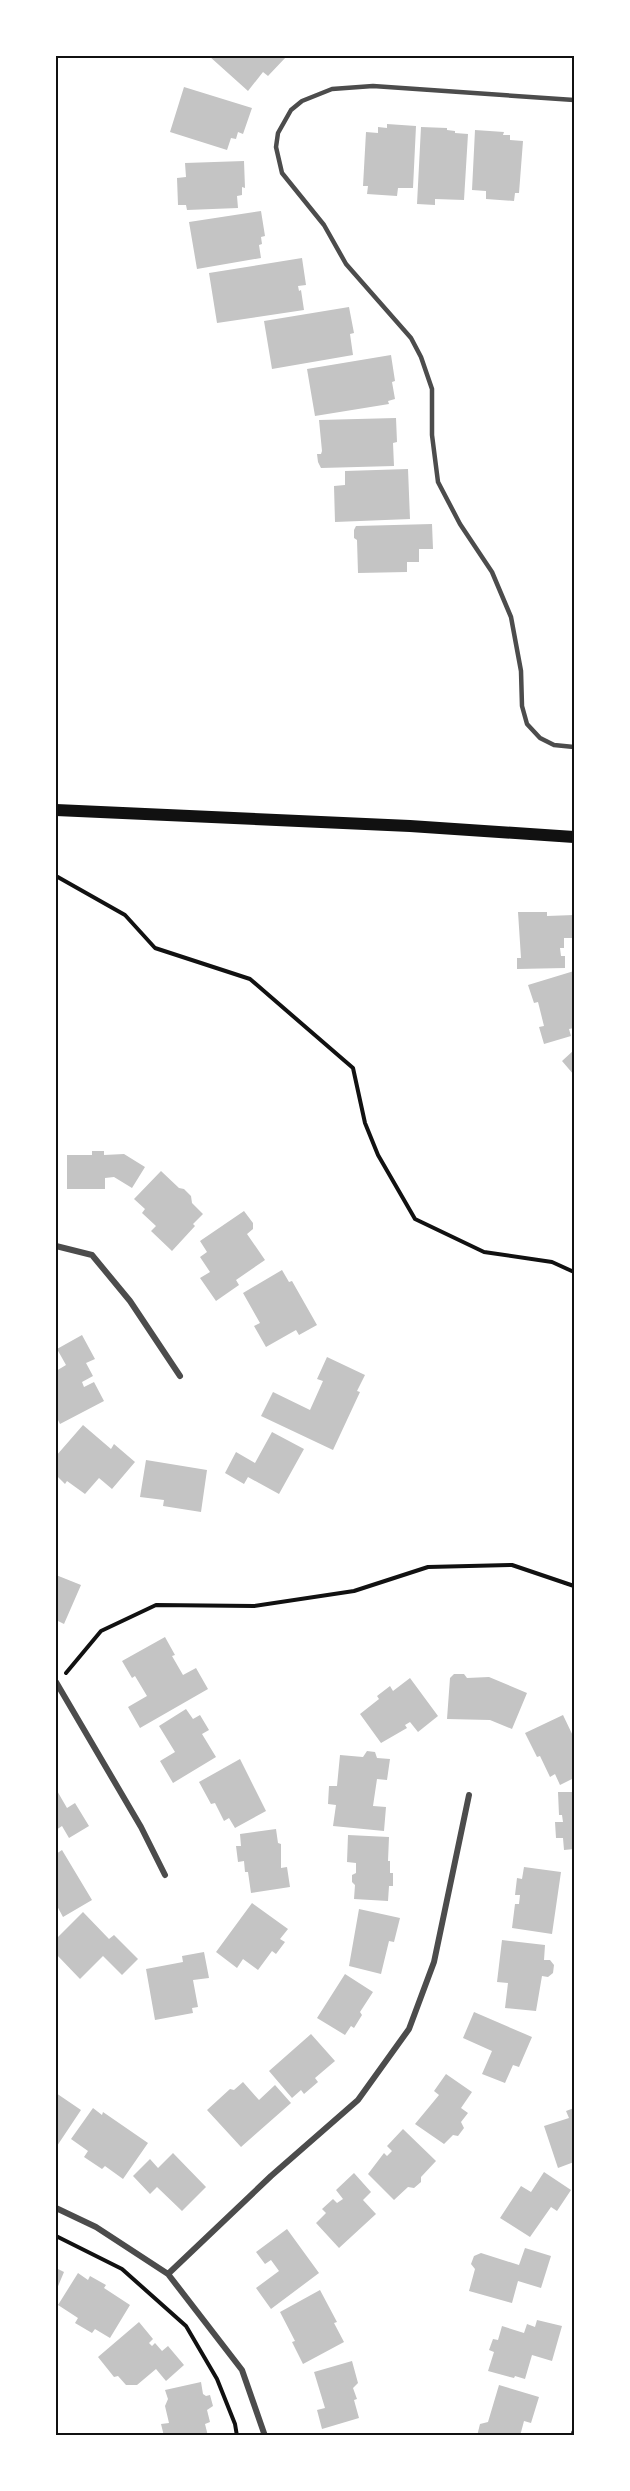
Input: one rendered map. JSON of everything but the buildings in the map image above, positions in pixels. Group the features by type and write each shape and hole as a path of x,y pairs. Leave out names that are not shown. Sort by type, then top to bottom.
{"main road":[{"path":"56,810 410,826 574,837"}],"street":[{"path":"56,1246 92,1255 130,1301 180,1376"},
{"path":"56,1683 141,1827 165,1875"},
{"path":"168,2274 271,2176 357,2100 409,2029 434,1962 469,1795"},
{"path":"56,2208 96,2227 168,2274 242,2370 265,2436"}],"lane":[{"path":"574,100 373,86 332,89 302,101 291,110 278,133 276,147 282,172 324,225 346,264 411,338 421,357 432,389 432,435 438,482 460,524 492,572 511,617 521,671 522,706 527,724 540,738 554,745 574,747"}],"path":[{"path":"56,876 125,915 155,948 250,979 353,1068 365,1123 378,1155 415,1219 484,1252 552,1262 574,1272"},
{"path":"56,1683 101,1631 156,1605 265,1604 354,1591 428,1567 512,1565 574,1586"},
{"path":"56,2236 122,2269 186,2326 217,2379 235,2424 237,2436"}]}
